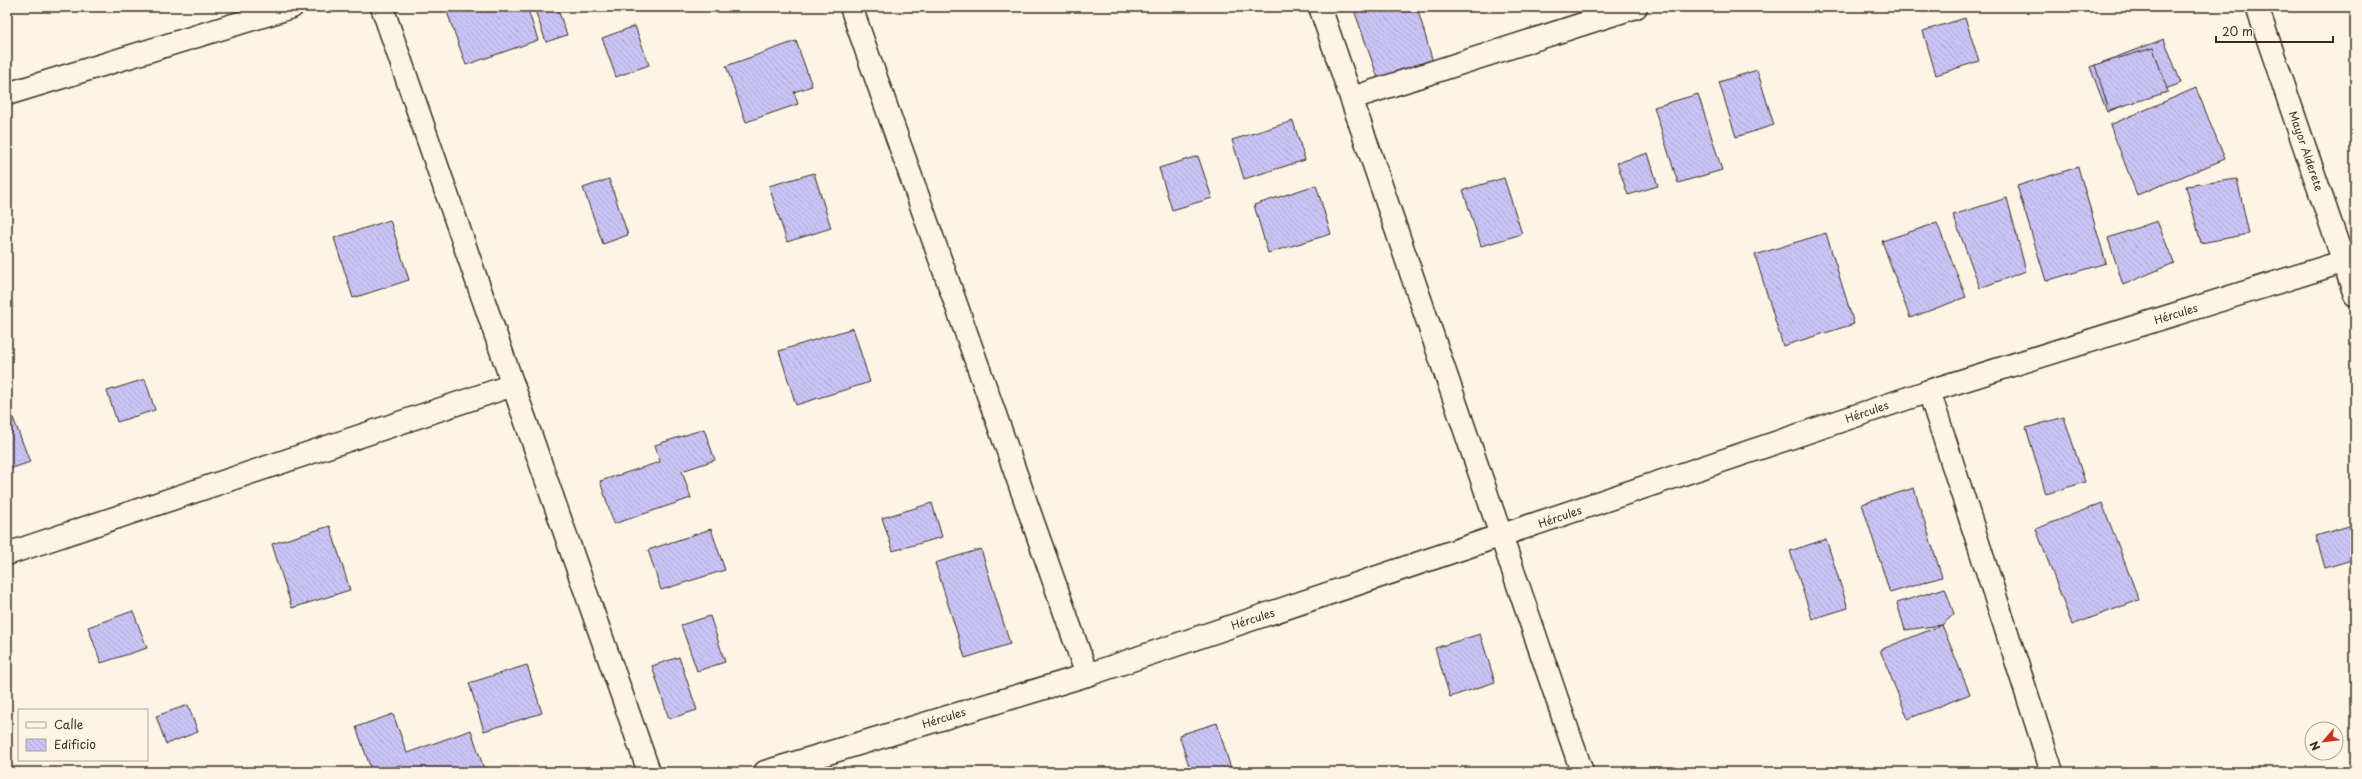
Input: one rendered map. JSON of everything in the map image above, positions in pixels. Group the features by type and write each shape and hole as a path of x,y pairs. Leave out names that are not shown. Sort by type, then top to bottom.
{"street":[{"path":"7,94 292,7"},
{"path":"382,7 513,386 649,772"},
{"path":"852,7 1087,675"},
{"path":"1320,7 1582,772"},
{"path":"1352,98 1636,7"},
{"name":"Mayor Alderete","path":"2257,7 2349,260 2355,294"},
{"name":"Hércules","path":"765,772 1087,675 1929,391 2349,260"},
{"path":"7,554 513,386"},
{"path":"1929,391 2052,772"}],"building":[{"path":"463,7 527,7 538,40 466,65 447,12"},
{"path":"534,7 557,7 567,35 546,42"},
{"path":"1353,7 1417,7 1433,62 1379,81"},
{"path":"1965,18 1979,61 1936,75 1923,31"},
{"path":"635,26 649,65 616,77 602,38"},
{"path":"2164,39 2181,83 2107,112 2090,67"},
{"path":"796,41 812,86 794,92 798,104 746,122 726,66"},
{"path":"2153,48 2168,92 2109,110 2095,65"},
{"path":"1757,70 1774,125 1736,137 1719,82"},
{"path":"2196,88 2225,159 2137,195 2110,125"},
{"path":"1698,94 1722,170 1678,183 1654,107"},
{"path":"1293,121 1305,160 1244,179 1232,140"},
{"path":"1648,153 1658,186 1628,195 1617,163"},
{"path":"1198,156 1212,198 1172,210 1159,168"},
{"path":"2078,167 2106,263 2046,281 2017,186"},
{"path":"814,173 831,228 787,242 769,186"},
{"path":"1504,178 1522,234 1481,246 1463,190"},
{"path":"609,179 628,235 603,244 583,188"},
{"path":"2237,179 2249,234 2201,243 2186,186"},
{"path":"1316,185 1331,234 1268,253 1254,205"},
{"path":"2007,198 2026,271 1980,288 1953,215"},
{"path":"390,220 409,280 353,298 334,238"},
{"path":"2157,221 2174,263 2123,285 2108,238"},
{"path":"1937,223 1966,297 1910,318 1882,241"},
{"path":"1826,233 1854,324 1783,346 1755,255"},
{"path":"853,328 870,382 796,405 779,351"},
{"path":"145,379 155,410 117,422 107,391"},
{"path":"7,402 30,462 7,470"},
{"path":"2064,417 2085,482 2046,494 2026,428"},
{"path":"704,429 715,460 682,471 691,498 614,524 600,481 660,462 655,445"},
{"path":"1914,488 1942,577 1890,593 1862,504"},
{"path":"932,503 942,537 893,551 882,518"},
{"path":"2102,503 2139,600 2072,625 2036,529"},
{"path":"2355,524 2355,559 2325,568 2316,536"},
{"path":"330,526 350,590 292,608 272,544"},
{"path":"711,529 725,570 661,590 648,550"},
{"path":"1826,539 1848,608 1812,619 1790,551"},
{"path":"981,549 1010,644 965,658 935,563"},
{"path":"1945,588 1954,614 1942,625 1905,630 1897,603"},
{"path":"133,611 147,648 101,663 88,627"},
{"path":"710,616 725,662 697,671 681,625"},
{"path":"1942,625 1970,694 1908,719 1880,650"},
{"path":"1480,634 1495,682 1450,697 1435,648"},
{"path":"679,657 697,710 669,719 652,666"},
{"path":"527,665 542,713 484,731 469,683"},
{"path":"188,705 198,732 166,744 156,716"},
{"path":"393,714 407,753 471,730 485,772 403,772 400,765 379,772 372,772 356,727"},
{"path":"1217,723 1232,772 1191,772 1179,735"}]}
